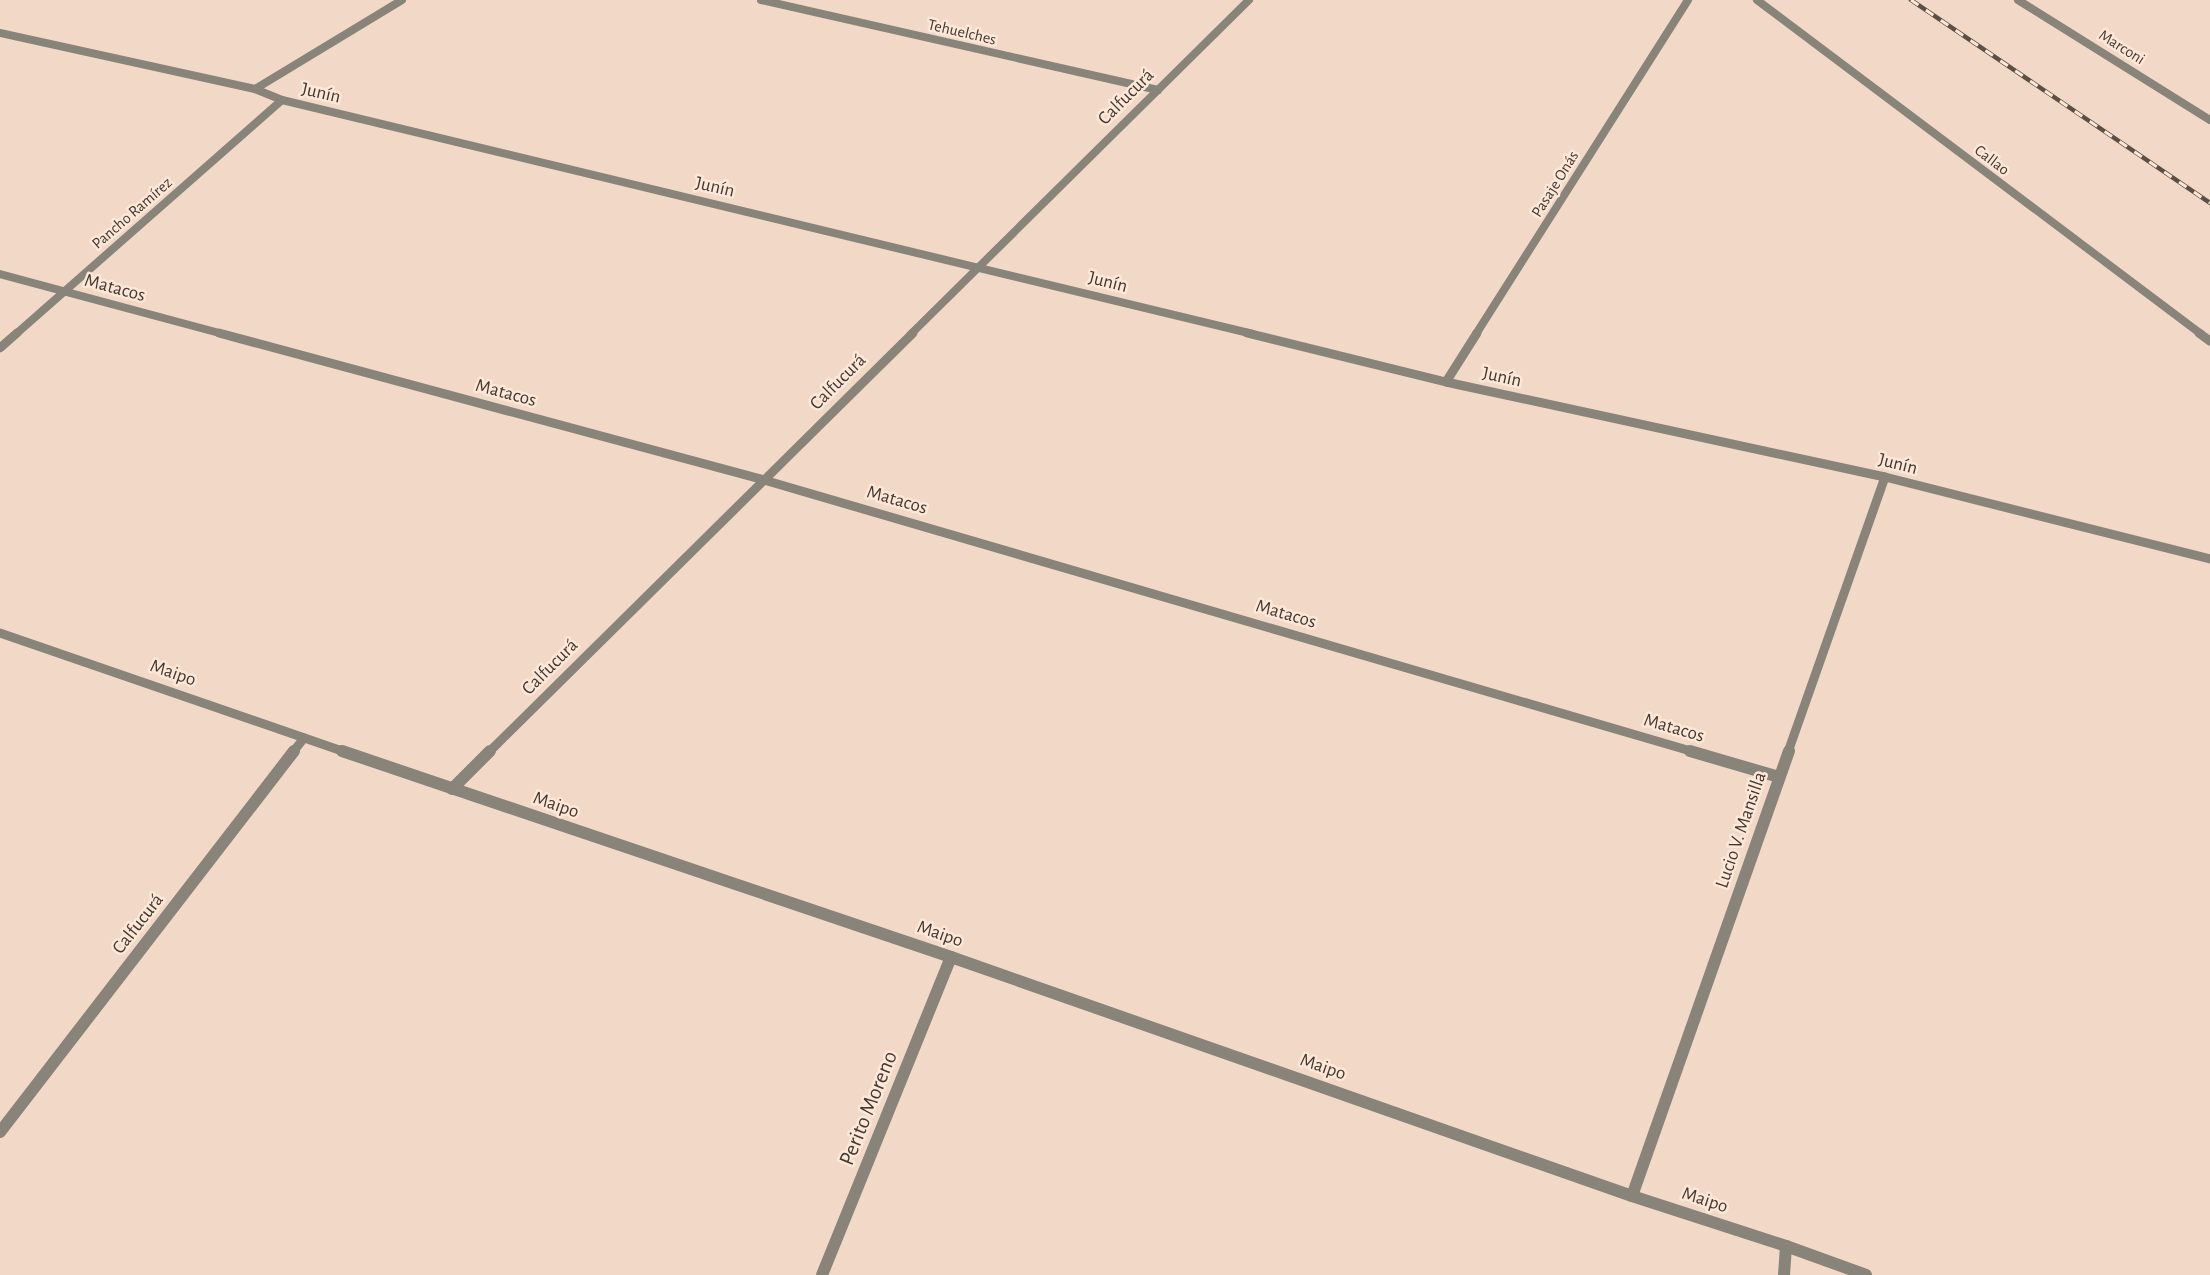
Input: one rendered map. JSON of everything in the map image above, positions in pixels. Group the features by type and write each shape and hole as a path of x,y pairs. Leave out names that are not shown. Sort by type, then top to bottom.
{"street":[{"path":"255,89 402,0"},
{"name":"Tehuelches","path":"760,0 1158,90"},
{"name":"Calfucurá","path":"452,789 1249,0"},
{"name":"Pasaje Onás","path":"1446,382 1688,0"},
{"path":"1748,0 1759,1"},
{"name":"Marconi","path":"2018,0 2210,120"},
{"name":"Callao","path":"1759,1 2210,341"},
{"name":"Junín","path":"0,33 255,89 282,100 980,267 1446,382 1885,477 2210,560"},
{"name":"Pancho Ramírez","path":"0,348 282,100"},
{"name":"Matacos","path":"0,274 764,480 1779,777"},
{"name":"Lucio V. Mansilla","path":"1632,1196 1885,477"},
{"name":"Maipo","path":"0,633 452,789 951,957 1632,1196 1786,1246 1866,1275"},
{"name":"Calfucurá","path":"0,1132 304,738"},
{"name":"Perito Moreno","path":"822,1275 951,957"},
{"path":"1784,1275 1786,1246"}],"railway":[{"path":"1911,0 2210,203"}]}
